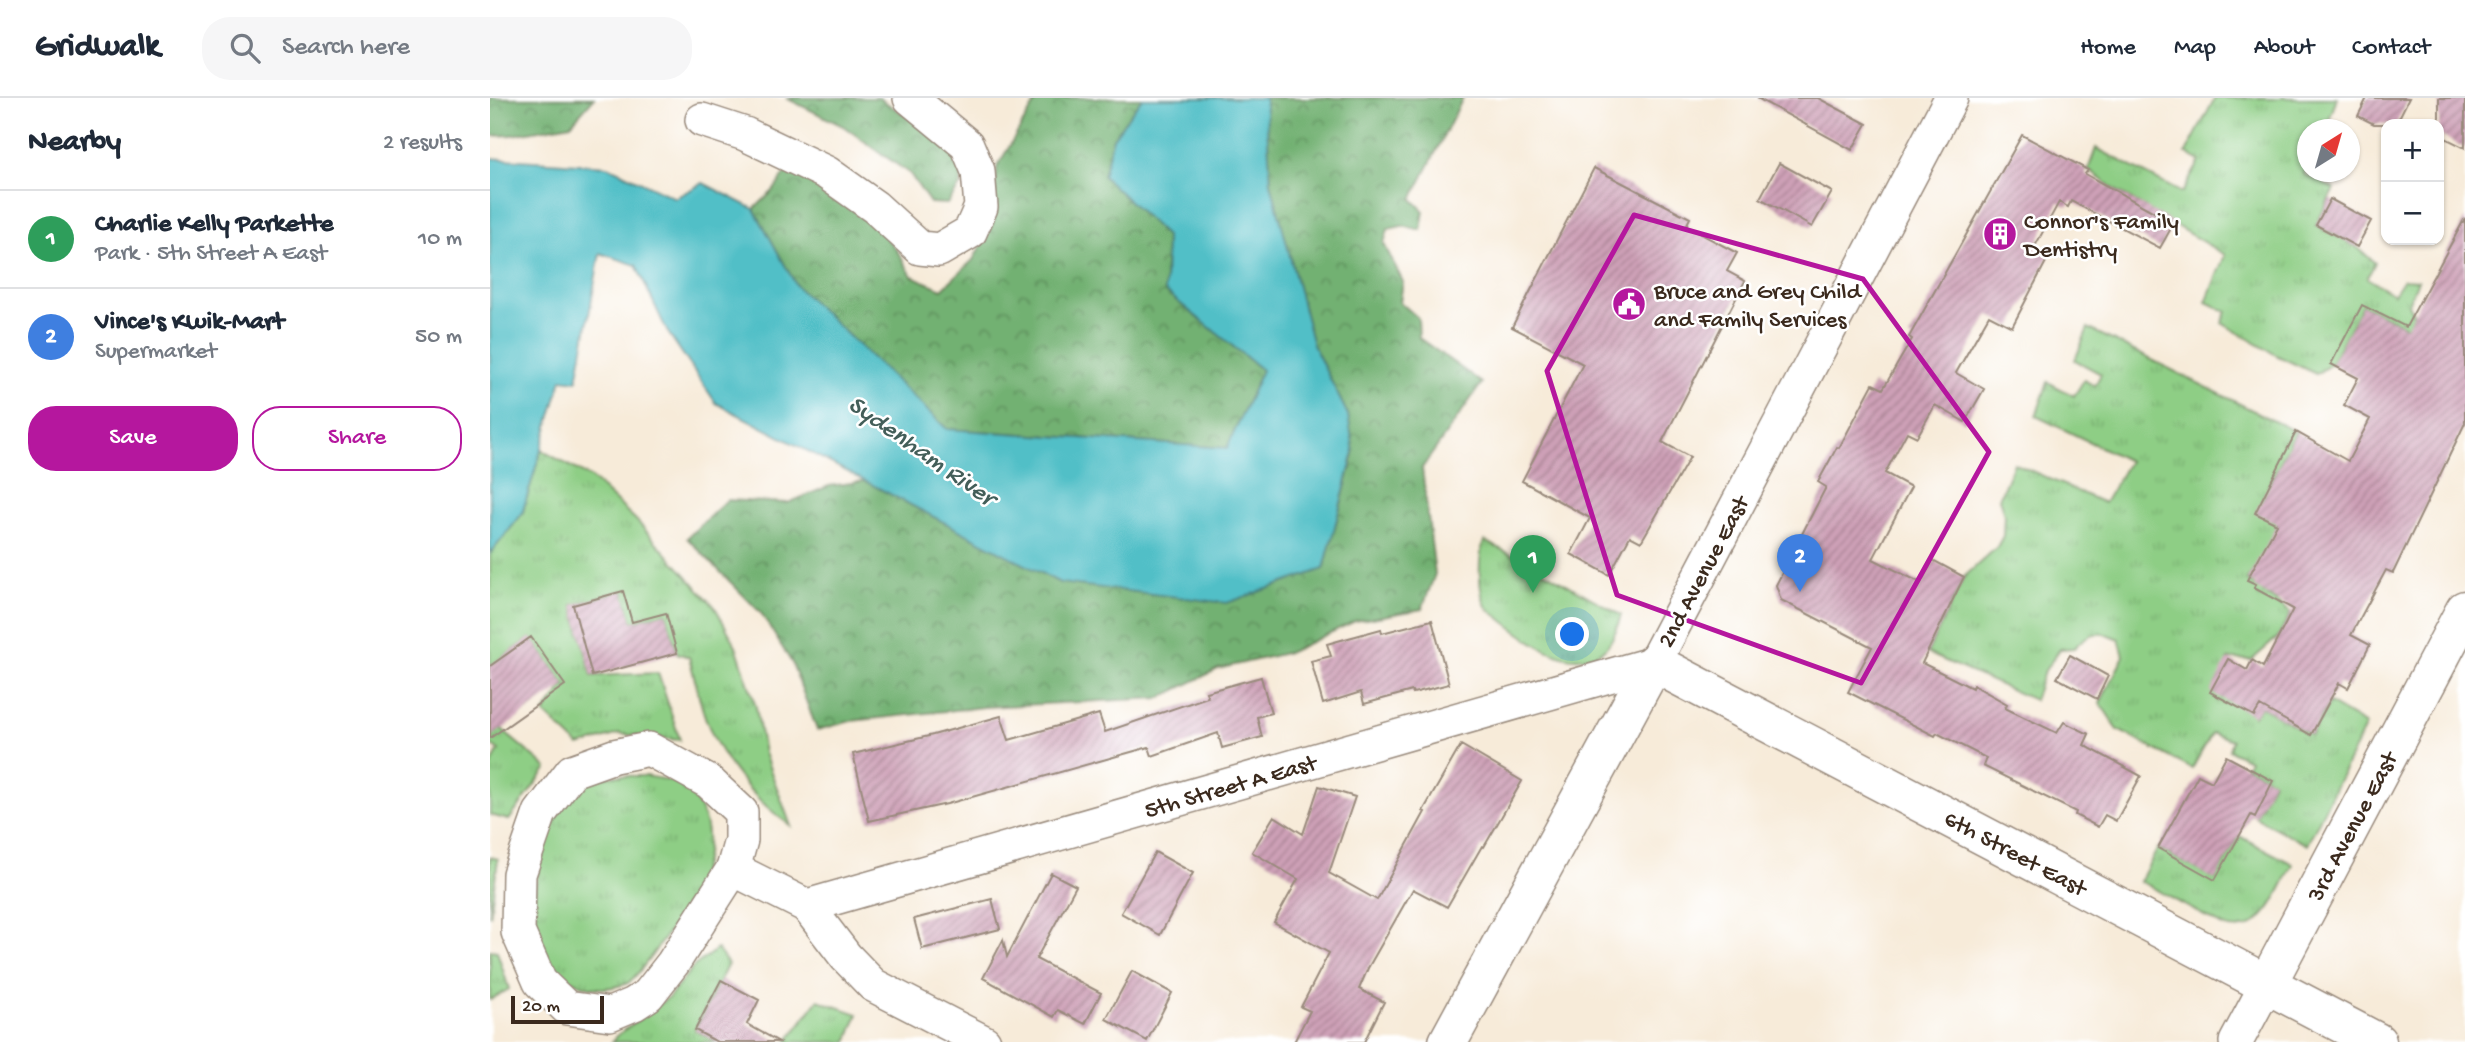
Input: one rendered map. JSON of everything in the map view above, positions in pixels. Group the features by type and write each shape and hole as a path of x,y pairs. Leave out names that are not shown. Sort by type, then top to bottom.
{"main road":[{"name":"3rd Avenue East","path":"2267,984 2465,610"},
{"name":"6th Street East","path":"1654,663 2377,1042"},
{"name":"2nd Avenue East","path":"1448,1042 1654,663"}],"street":[{"path":"702,120 745,134 827,173 875,207 920,248 939,250 971,232 981,207 978,171 967,145 910,98"},
{"name":"2nd Avenue East","path":"1654,663 1951,98"},
{"name":"5th Street A East","path":"807,906 1654,663"},
{"path":"649,749 709,782 741,812 741,840 733,869 673,963 648,995 610,1014 567,1008 540,982 518,932 519,874 540,813 572,771 614,757 649,749"},
{"path":"733,869 807,906 846,957 873,985 984,1042"},
{"name":"3rd Avenue East","path":"2236,1042 2267,984"}],"highlighted area":[{"path":"1634,215 1863,279 1989,452 1861,683 1617,595 1547,371"}],"green space":[{"path":"490,98 594,98 571,124 512,135 490,136"},
{"path":"786,98 879,98 948,144 962,164 961,185 947,204 930,203 910,174 843,126"},
{"path":"1038,98 1142,98 1113,138 1103,176 1166,236 1165,291 1262,370 1227,448 947,429 797,287 754,209 773,191 789,169 817,184 877,226 898,252 912,276 942,289 973,260 992,225 997,167"},
{"path":"1265,98 1463,98 1412,199 1424,211 1421,230 1402,226 1388,229 1384,244 1403,282 1400,302 1418,318 1419,338 1482,383 1422,468 1435,574 1422,609 1355,621 1290,652 1218,669 1160,698 984,707 851,721 817,730 792,663 761,613 687,538 727,500 788,503 829,486 865,481 1060,583 1324,569 1354,454 1348,415 1313,345 1271,183"},
{"path":"2215,98 2337,98 2330,119 2297,119 2297,182 2320,182 2334,189 2316,225 2357,247 2375,263 2367,278 2394,294 2404,279 2418,280 2408,304 2415,316 2409,328 2362,305 2331,364 2316,374 2278,356 2222,323 2227,312 2206,302 2225,255 2120,193 2088,170 2096,148 2182,193 2200,161 2186,153"},
{"path":"2088,328 2296,432 2269,485 2285,528 2247,580 2291,613 2278,637 2252,660 2228,659 2254,716 2260,706 2311,735 2329,703 2366,725 2307,845 2255,817 2273,781 2246,767 2249,760 2229,750 2232,740 2212,733 2192,769 2118,730 2100,703 2124,656 2119,639 2106,634 2095,634 2074,648 2060,649 2044,672 2034,700 1927,653 1964,577 1997,547 2003,536 2004,515 1999,498 2014,463 2104,503 2129,461 2036,416 2048,382 2074,396 2084,380 2095,386 2101,374 2075,360"},
{"path":"541,450 590,477 636,520 715,607 736,646 756,707 764,753 791,826 753,793 721,751 706,720 689,657 677,653 666,613 632,622 623,591 573,605 592,676 658,673 680,740 619,734 579,746 544,713 565,685 531,638 490,666 490,554 522,514"},
{"path":"1484,541 1621,615 1608,645 1600,652 1587,657 1561,656 1535,644 1491,612 1483,600 1480,583"},
{"path":"490,720 547,768 509,820 490,815 490,767 499,750 490,744"},
{"path":"646,776 677,783 696,801 707,832 704,865 681,913 646,964 632,979 626,984 613,987 585,986 561,973 549,959 540,941 535,920 535,897 543,851 561,810 582,782 604,777"},
{"path":"2239,836 2293,864 2275,900 2259,920 2248,927 2237,929 2223,926 2140,881 2158,848 2215,879"},
{"path":"490,857 498,859 490,916"},
{"path":"717,949 728,964 695,1030 717,1042 612,1042 669,997 693,967"},
{"path":"490,950 497,951 509,989 490,1000"},
{"path":"818,1000 858,1014 847,1042 787,1042"}],"water":[{"name":"Sydenham River","path":"1142,98 1265,98 1271,183 1313,345 1348,415 1354,452 1324,569 1227,603 1060,583 716,403 667,331 636,265 600,253 577,381 562,379 522,514 490,554 490,158 608,166 675,198 703,183 754,209 797,287 947,429 1227,448 1262,370 1165,291 1166,236 1103,176 1113,138"}],"building":[{"path":"1757,98 1818,98 1867,124 1852,150"},
{"path":"2367,98 2409,98 2398,119 2381,119 2381,124 2374,124 2358,116"},
{"path":"2439,98 2465,98 2465,148 2444,138 2444,119 2439,119"},
{"path":"2022,135 2088,170 2085,174 2174,223 2160,248 2071,201 2068,207 2059,202 2034,248 2049,256 2012,327 1989,315 1956,373 1984,389 1965,422 1935,405 1917,437 1907,432 1885,473 1911,487 1873,559 1921,583 1933,560 1964,577 1922,663 1972,688 1973,685 2007,704 2005,708 2057,733 2064,722 2089,734 2084,745 2141,776 2116,821 2105,815 2098,827 2075,815 2076,812 1983,766 1986,758 1937,733 1935,736 1848,692 1872,647 1781,600 1776,585 1826,487 1818,482 1837,447 1839,448 1873,384 1883,389 1912,339 1909,337"},
{"path":"1779,163 1832,192 1812,227 1760,198"},
{"name":"Bruce and Grey Child and Family Services","path":"1594,168 1690,218 1686,226 1737,253 1727,271 1745,281 1662,442 1690,457 1641,542 1630,536 1609,575 1571,554 1590,518 1522,481 1583,364 1512,327"},
{"path":"2330,199 2371,221 2357,247 2316,225"},
{"path":"2465,218 2465,423 2393,573 2386,570 2351,635 2370,645 2348,688 2339,683 2311,735 2260,706 2254,716 2210,692 2228,659 2247,670 2252,660 2263,667 2293,609 2254,588 2256,584 2247,580 2277,524 2255,513 2296,432 2348,461 2370,419 2344,405 2358,378 2331,364 2362,305 2406,327"},
{"path":"623,591 632,622 666,613 677,653 592,676 573,605"},
{"path":"1432,620 1449,684 1364,704 1361,692 1323,704 1311,661 1331,656 1327,644 1381,629 1382,633"},
{"path":"531,637 565,685 490,738 490,666"},
{"path":"2070,655 2108,676 2097,699 2057,678"},
{"path":"1261,677 1271,713 1257,717 1262,737 1222,748 1218,733 1152,756 1149,747 947,804 869,821 853,754 1001,716 1009,740 1099,714 1105,732 1208,697 1206,692"},
{"path":"1461,745 1522,781 1447,907 1413,889 1359,989 1384,1002 1364,1042 1294,1042 1310,1011 1301,1007 1329,953 1274,922 1298,879 1252,852 1274,816 1303,834 1319,786 1355,797 1329,873 1377,900"},
{"path":"2226,756 2273,781 2255,817 2251,815 2215,880 2158,848 2198,775 2212,782"},
{"path":"1155,852 1193,873 1160,935 1121,913"},
{"path":"1051,873 1076,886 1036,959 1101,993 1085,1024 1058,1010 1054,1017 983,978 1003,940 1007,957"},
{"path":"992,899 1000,929 922,949 914,919"},
{"path":"1132,971 1172,993 1147,1041 1106,1019"},
{"path":"721,980 759,1000 747,1024 779,1042 717,1042 695,1030"}],"place":[{"name":"Connor's Family Dentistry","path":"2000,234"},
{"name":"Bruce and Grey Child and Family Services","path":"1629,304"},
{"name":"Vince's Kwik-Mart","path":"1800,592"},
{"name":"Charlie Kelly Parkette","path":"1533,593"}]}
